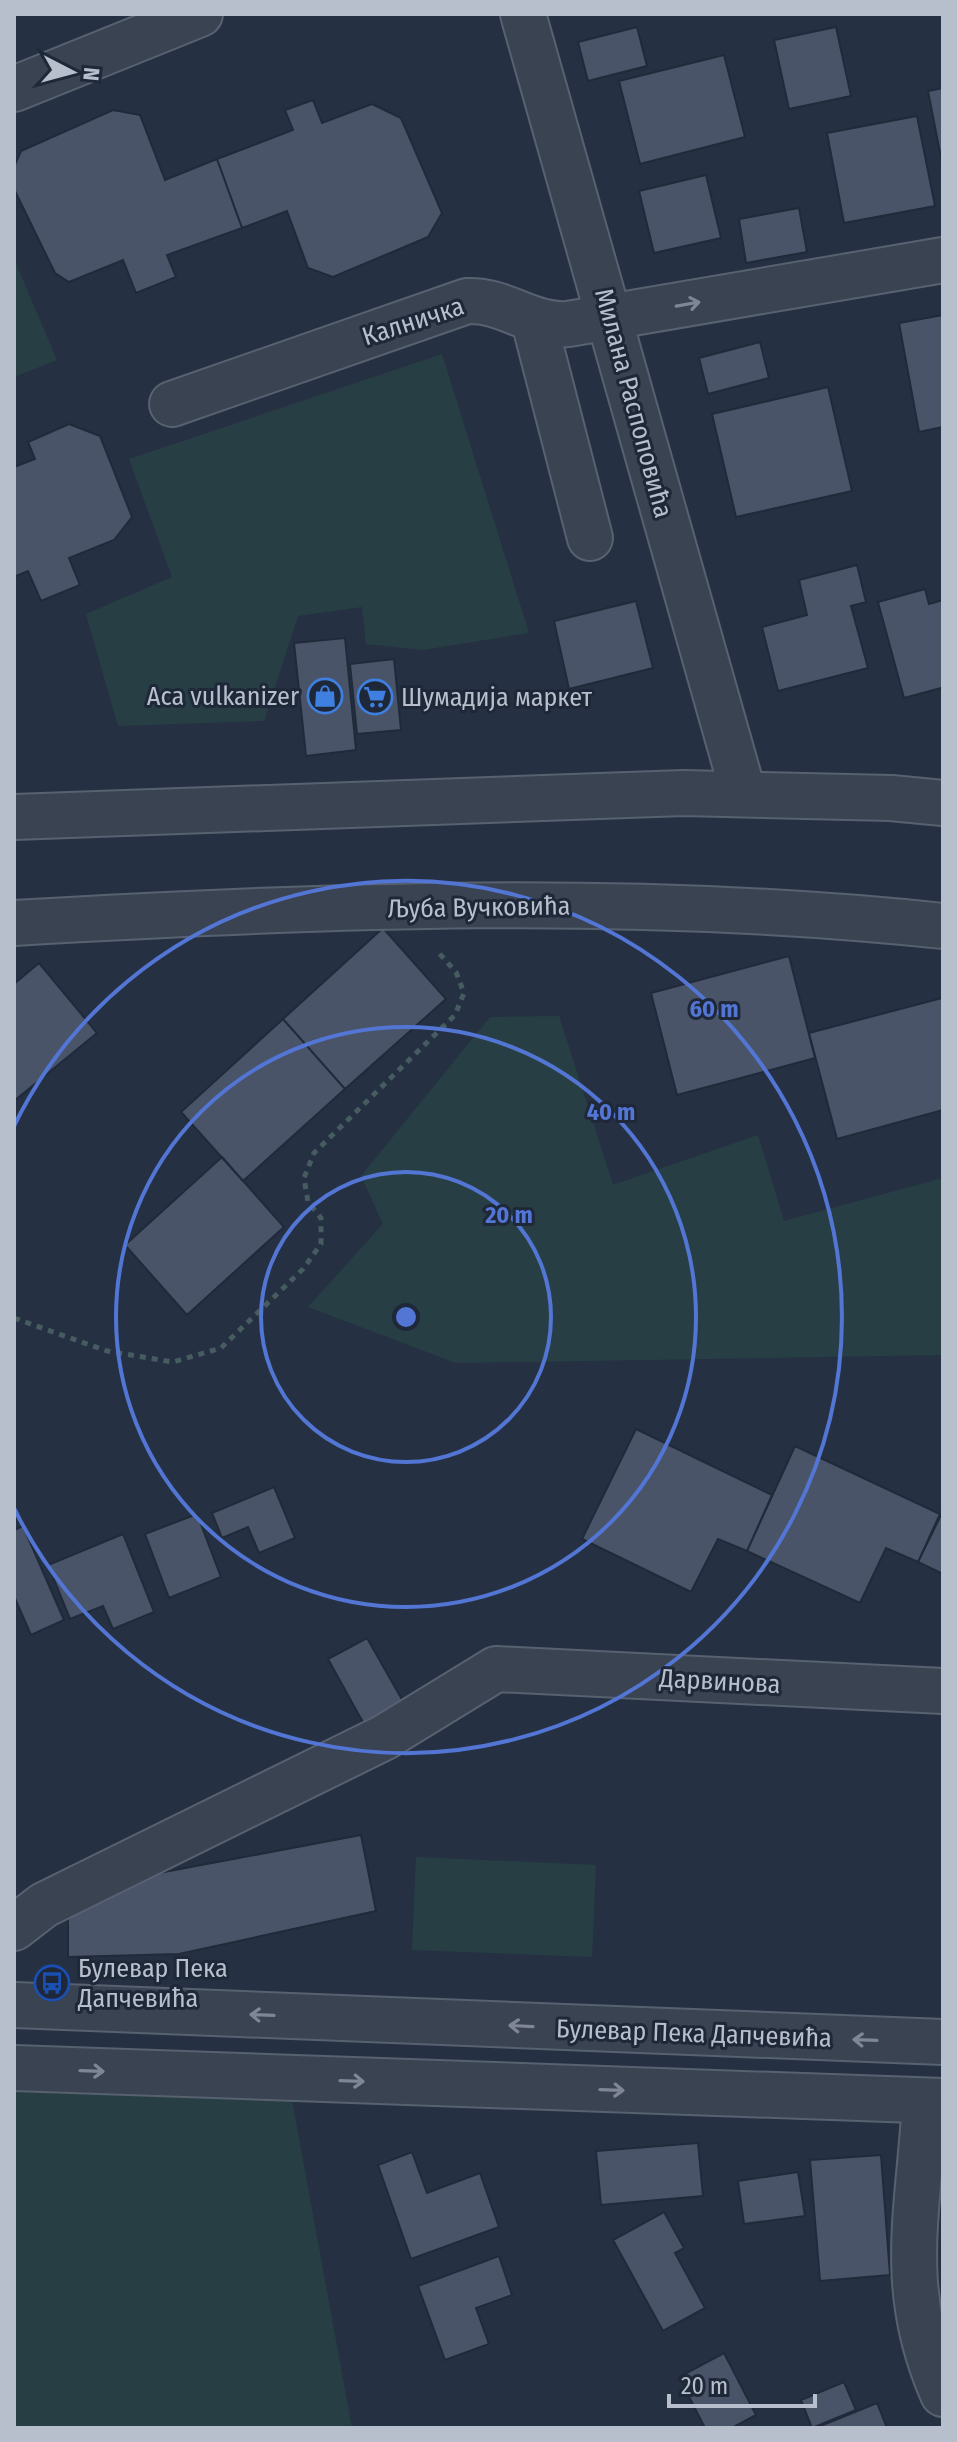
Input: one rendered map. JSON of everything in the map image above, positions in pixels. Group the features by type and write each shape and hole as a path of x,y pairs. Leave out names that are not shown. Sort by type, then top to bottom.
{"street":[{"path":"14,89 200,14"},
{"name":"Милана Распоповића","path":"523,14 743,792"},
{"name":"Калничка","path":"172,404 467,301 493,303 552,326 943,260"},
{"path":"534,321 590,538"},
{"path":"14,817 743,792 943,803"},
{"name":"Љуба Вучковића","path":"14,923 515,903 798,911 943,926"},
{"name":"Дарвинова","path":"14,1928 44,1905 385,1737 496,1669 943,1691"},
{"name":"Булевар Пека Дапчевића","path":"14,2005 943,2042"},
{"path":"14,2068 934,2101 912,2281 919,2327 943,2394"}],"path":[{"path":"14,1318 107,1351 173,1362 221,1348 303,1269 321,1244 321,1218 308,1202 304,1178 314,1153 455,1015 464,993 456,972 409,920 405,907"}],"green space":[{"path":"14,259 57,360 14,377"},
{"path":"442,354 529,633 422,650 366,644 362,607 298,616 264,721 118,726 86,614 172,577 129,459"},
{"path":"559,1016 613,1185 758,1135 784,1221 943,1178 943,1355 456,1363 308,1307 383,1224 361,1176 490,1017"},
{"path":"416,1857 596,1865 592,1957 412,1950"},
{"path":"14,2092 292,2100 352,2428 14,2428"}],"building":[{"path":"637,27 647,66 588,81 578,42"},
{"path":"836,27 851,96 789,109 774,40"},
{"path":"724,55 745,137 640,164 619,81"},
{"path":"943,88 943,168 928,91"},
{"path":"313,100 322,123 372,104 401,118 442,213 428,237 333,277 308,268 287,211 242,228 217,159 293,130 285,110"},
{"path":"113,110 140,115 165,180 217,159 242,228 167,255 176,277 136,293 123,260 69,282 55,273 14,189 14,167 21,151"},
{"path":"917,116 935,206 844,223 827,133"},
{"path":"706,175 721,238 654,253 639,191"},
{"path":"799,208 807,252 746,263 739,219"},
{"path":"943,315 943,427 919,432 899,323"},
{"path":"760,342 769,378 708,394 699,358"},
{"path":"828,387 852,491 736,517 712,414"},
{"path":"69,424 100,436 132,517 114,540 69,558 80,585 41,601 28,571 14,577 14,467 35,459 28,442"},
{"path":"857,565 866,602 851,606 868,668 778,691 762,627 807,615 799,580"},
{"path":"925,589 929,604 943,600 943,696 941,688 904,698 878,602"},
{"path":"636,601 653,668 569,689 554,621"},
{"name":"Aca vulkanizer","path":"345,638 356,750 306,756 294,643"},
{"name":"Шумадија маркет","path":"394,659 401,730 357,734 350,664"},
{"path":"383,928 446,999 345,1089 283,1019"},
{"path":"789,956 815,1058 677,1095 651,993"},
{"path":"39,963 97,1033 14,1101 14,984"},
{"path":"942,998 943,1110 837,1139 809,1033"},
{"path":"283,1019 345,1089 243,1181 181,1112"},
{"path":"222,1157 284,1227 187,1315 125,1245"},
{"path":"636,1429 772,1495 747,1551 718,1539 691,1592 582,1539"},
{"path":"795,1446 940,1514 918,1562 886,1548 860,1603 747,1551"},
{"path":"274,1487 295,1538 259,1553 248,1527 222,1538 212,1513"},
{"path":"943,1511 943,1574 918,1562"},
{"path":"197,1514 221,1577 169,1598 145,1534"},
{"path":"23,1526 64,1620 31,1635 14,1596 14,1530"},
{"path":"123,1534 154,1612 113,1629 103,1606 70,1619 48,1565"},
{"path":"367,1638 404,1703 365,1726 328,1659"},
{"path":"361,1835 376,1911 179,1954 68,1957 68,1908 127,1879"},
{"path":"698,2143 703,2196 601,2205 596,2151"},
{"path":"412,2152 427,2193 480,2173 499,2227 411,2259 378,2165"},
{"path":"881,2155 890,2275 820,2281 810,2160"},
{"path":"798,2172 805,2216 744,2224 738,2181"},
{"path":"664,2212 684,2248 675,2253 705,2308 663,2331 613,2240"},
{"path":"499,2256 512,2295 476,2308 489,2344 445,2360 418,2286"},
{"path":"724,2353 756,2415 732,2428 705,2428 679,2377"},
{"path":"844,2382 856,2410 812,2428 801,2400"},
{"path":"877,2403 887,2428 818,2427"}],"place":[{"name":"Aca vulkanizer","path":"325,696"},
{"name":"Шумадија маркет","path":"375,697"},
{"name":"Булевар Пека Дапчевића","path":"52,1983"}]}
